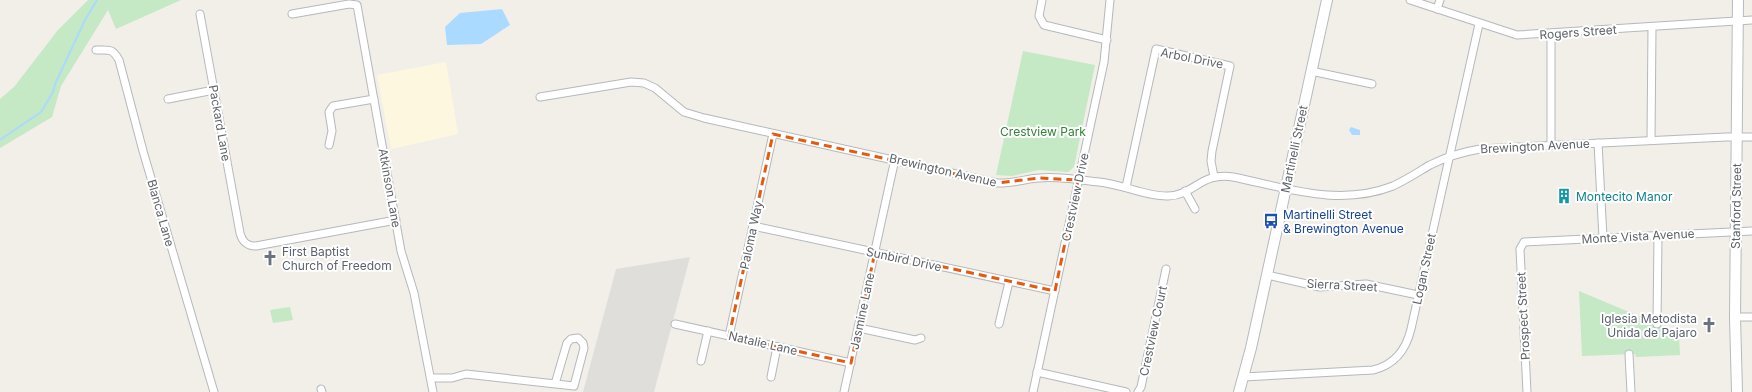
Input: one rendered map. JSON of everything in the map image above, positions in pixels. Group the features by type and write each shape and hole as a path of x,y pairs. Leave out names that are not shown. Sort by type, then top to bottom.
{"street":[{"path":"1042,0 1039,13 1041,24 1107,40"},
{"name":"Crestview Drive","path":"1033,392 1103,67 1110,0"},
{"name":"Martinelli Street","path":"1239,392 1267,275 1327,0"},
{"name":"Rogers Street","path":"1410,0 1479,24 1517,35 1752,20"},
{"path":"1437,9 1440,0"},
{"name":"Stanford Street","path":"1737,392 1735,317 1738,0"},
{"name":"Atkinson Lane","path":"292,14 349,4 357,6 401,251 412,283 433,392"},
{"name":"Packard Lane","path":"200,14 240,233 246,243 250,246 256,246 396,220"},
{"name":"Logan Street","path":"1243,377 1373,370 1386,366 1396,359 1408,342 1479,24"},
{"path":"1652,26 1652,140"},
{"path":"1551,34 1551,145"},
{"name":"Arbol Drive","path":"1126,187 1156,49 1230,66 1212,151 1211,161 1214,177"},
{"name":"Blanca Lane","path":"96,50 110,50 114,52 119,60 143,151 214,392"},
{"path":"1311,71 1372,84"},
{"name":"Brewington Avenue","path":"540,97 631,82 644,82 655,88 684,112 773,134 895,159 997,183 1010,183 1039,178 1078,180 1109,183 1164,196 1175,195 1214,177 1234,177 1285,189 1325,196 1345,196 1367,193 1396,184 1449,157 1480,149 1652,140 1752,137"},
{"path":"168,99 214,90"},
{"path":"329,145 332,134 329,112 330,108 333,106 374,99"},
{"name":"Paloma Way","path":"729,336 773,134"},
{"path":"1598,143 1603,238"},
{"name":"Jasmine Lane","path":"844,392 895,159"},
{"path":"1185,191 1195,209"},
{"name":"Sunbird Drive","path":"753,226 1055,291"},
{"name":"Monte Vista Avenue","path":"1524,242 1752,231"},
{"path":"1658,236 1658,320"},
{"name":"Prospect Street","path":"1524,242 1520,249 1527,392"},
{"name":"Crestview Court","path":"1138,392 1141,387 1166,269"},
{"name":"Sierra Street","path":"1267,275 1320,287 1366,284 1418,295"},
{"path":"999,324 1009,282"},
{"path":"1735,317 1752,317"},
{"name":"Natalie Lane","path":"675,324 851,363"},
{"path":"859,328 915,340 921,338"},
{"path":"701,361 708,331"},
{"path":"431,378 452,378 466,374 555,384 574,386 584,348 580,339 573,338 566,343 555,384"},
{"path":"771,377 777,347"},
{"path":"1629,354 1631,392"},
{"path":"1037,372 1126,392"}],"highlighted area":[{"path":"773,134 997,183 1039,178 1078,180 1055,291 875,252 851,363 729,336"}],"shaded area":[{"path":"446,62 458,134 391,149 377,75"},
{"path":"690,257 654,392 583,392 616,269"}],"green space":[{"path":"88,0 181,0 116,29 108,10 61,86 52,117 0,148 0,99 14,87 58,30"},
{"name":"Crestview Park","path":"1023,51 1095,65 1074,167 1068,172 1039,170 1012,176 996,175"},
{"path":"1579,291 1679,333 1680,355 1636,357 1635,354 1582,356"},
{"path":"290,307 293,320 273,323 270,310"}],"water":[{"path":"502,9 510,25 481,44 447,45 445,27 460,13"},
{"path":"1351,127 1360,130 1360,135 1352,135 1349,130"}],"waterway":[{"path":"0,140 41,112 53,92 55,84 85,20 97,0"}],"place":[{"name":"Montecito Manor","path":"1564,196"},
{"name":"Martinelli Street & Brewington Avenue","path":"1271,221"},
{"name":"First Baptist Church of Freedom","path":"270,258"},
{"name":"Iglesia Metodista Unida de Pajaro","path":"1709,325"}]}
